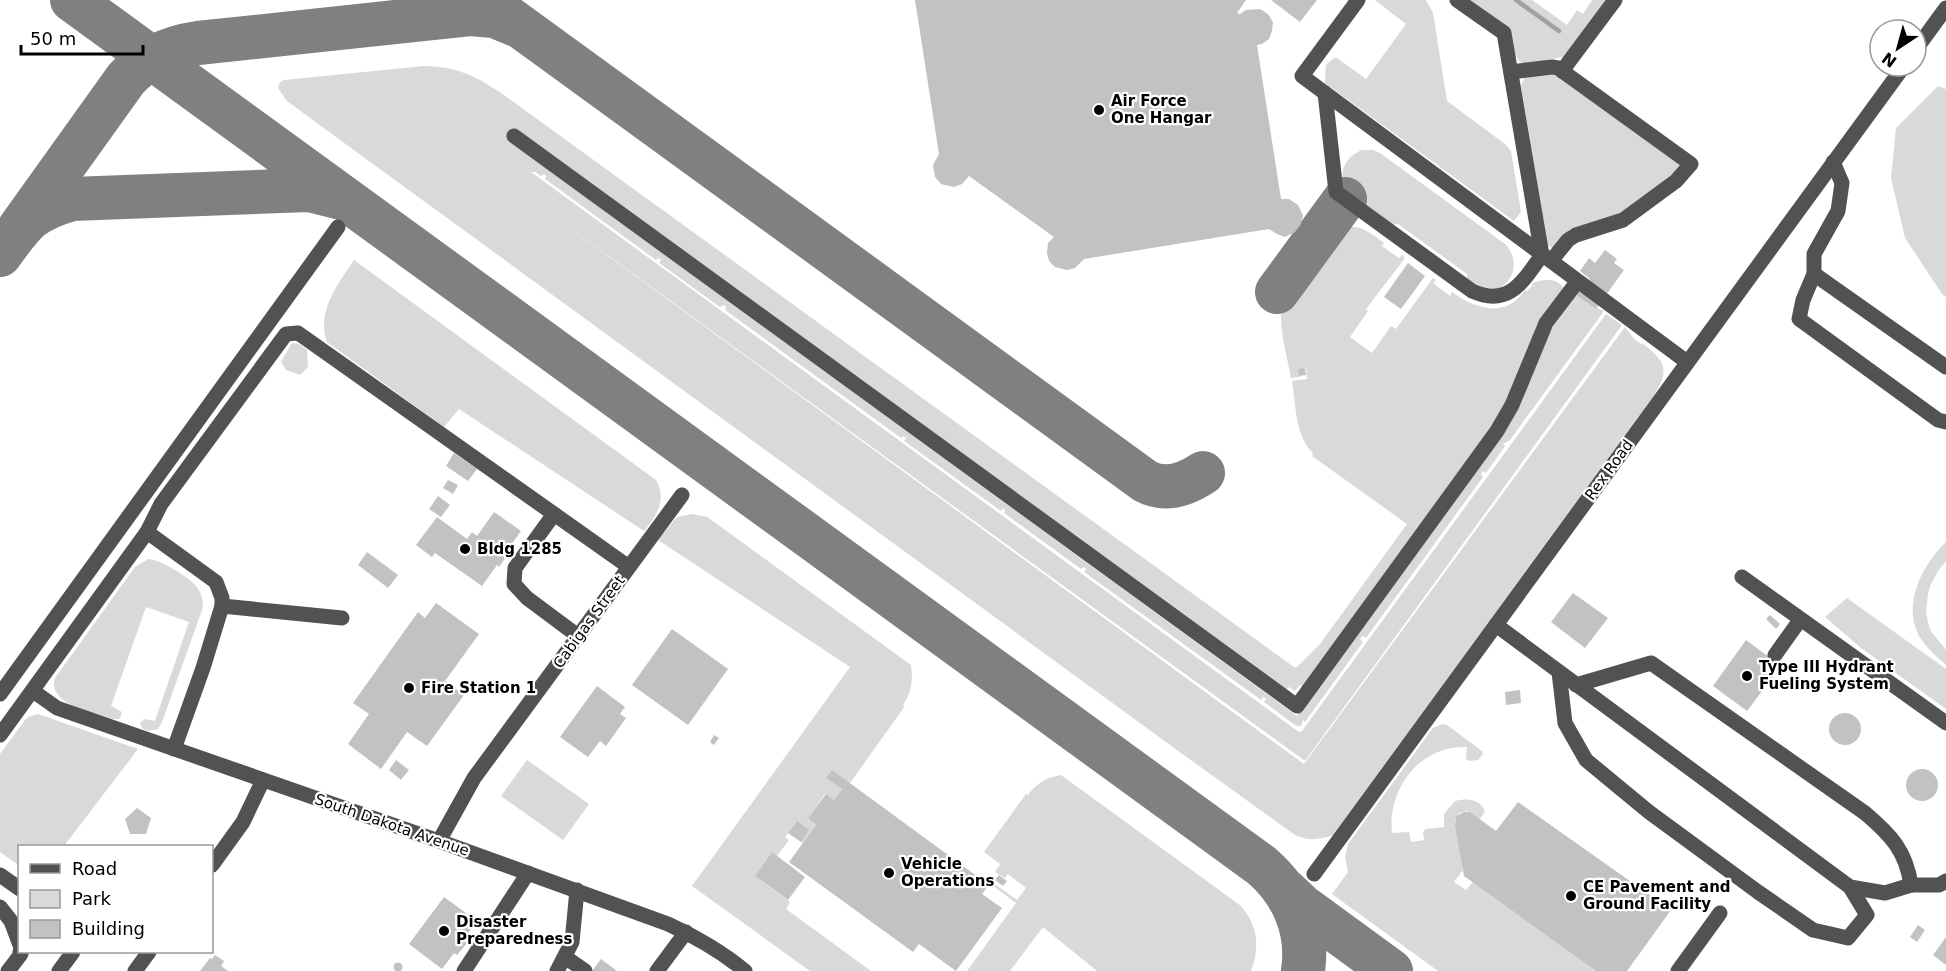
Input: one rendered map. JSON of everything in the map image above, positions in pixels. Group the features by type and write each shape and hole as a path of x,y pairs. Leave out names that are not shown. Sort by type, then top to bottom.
{"street":[{"path":"1358,0 1302,76 1687,362"},
{"path":"1457,0 1504,33 1546,258"},
{"path":"1562,71 1615,0"},
{"path":"1928,33 1946,8"},
{"path":"1325,93 1336,192 1472,291 1482,296 1494,297 1513,290 1546,258 1576,235 1623,220 1676,182 1691,164 1562,71 1552,67 1511,72"},
{"name":"Rex Road","path":"1314,874 1895,78"},
{"path":"514,136 1297,706 1497,431 1512,405 1546,323 1577,282"},
{"path":"1833,162 1842,183 1838,211 1814,254 1814,274 1803,300 1799,319 1938,420 1946,422"},
{"path":"0,694 338,227"},
{"path":"1814,274 1946,367"},
{"path":"273,316 629,567"},
{"path":"0,735 147,532 161,504 286,334 298,333"},
{"name":"Cabigas Street","path":"439,840 474,778 682,495"},
{"path":"554,514 515,568 514,584 527,598 578,636"},
{"path":"147,532 216,582 222,598 222,606 203,668 174,749"},
{"path":"1742,578 1946,723"},
{"path":"222,606 342,618"},
{"path":"1775,655 1800,620"},
{"path":"1496,625 1850,887 1867,915 1848,938 1813,930 1649,812 1586,760 1565,723 1559,672"},
{"path":"1576,685 1651,663 1865,813 1890,834 1908,869 1911,885"},
{"name":"South Dakota Avenue","path":"33,691 57,708 439,840 686,932 724,954 745,971"},
{"path":"213,864 243,822 263,780"},
{"path":"464,971 528,873"},
{"path":"0,875 18,888"},
{"path":"1850,887 1885,893 1911,885 1939,885 1946,881"},
{"path":"557,971 572,942 577,890"},
{"path":"0,907 11,921 18,940"},
{"path":"1678,971 1720,913"},
{"path":"657,971 686,932"},
{"path":"8,971 21,953"},
{"path":"59,971 72,953"},
{"path":"135,971 148,953"},
{"path":"565,957 585,971"}],"green space":[{"path":"1375,0 1426,0 1433,13 1447,101 1505,144 1511,151 1521,212 1514,221 1325,83 1326,65 1334,58 1366,79 1406,24"},
{"path":"1462,0 1532,0 1567,25 1577,10 1583,14 1592,0 1609,0 1563,57 1525,64 1520,62"},
{"path":"424,66 465,73 501,93 1294,667 1297,667 1320,644 1407,524 1312,456 1313,453 1303,438 1297,420 1292,381 1307,379 1306,368 1299,369 1300,377 1291,378 1281,325 1282,309 1297,284 1332,236 1336,236 1338,231 1345,228 1362,229 1384,243 1382,246 1399,258 1402,255 1405,258 1366,309 1368,311 1350,337 1372,353 1391,326 1396,329 1433,278 1436,280 1433,283 1450,296 1452,292 1470,303 1490,308 1509,305 1525,290 1527,291 1532,283 1545,280 1558,282 1564,289 1504,411 1304,688 1300,685 1295,691 1289,687 1285,692 510,142 1297,716 1493,448 1551,330 1576,295 1604,311 1510,440 1503,444 1505,446 1486,473 1483,471 1481,474 1483,477 1366,638 1363,636 1360,639 1363,642 1305,722 1303,720 1301,726 1296,726 1264,702 1266,699 1263,697 1261,700 1084,572 1086,569 1084,567 1081,569 1004,513 1003,508 1001,511 904,441 906,438 903,436 901,438 725,310 724,305 720,307 659,263 661,260 659,258 656,260 545,179 544,174 541,176 531,172 1299,732 1302,731 1606,314 1622,325 1305,761 519,191 1304,764 1625,327 1635,340 1656,355 1661,361 1664,372 1654,395 1333,835 1309,839 1295,835 1177,750 287,101 278,88 280,82 284,80"},
{"path":"1550,74 1561,78 1684,167 1620,217 1552,248 1547,245 1521,85 1525,77"},
{"path":"1938,86 1946,89 1946,297 1905,238 1891,178 1896,128"},
{"path":"1362,150 1373,150 1380,153 1505,244 1511,252 1513,270 1505,284 1489,289 1476,286 1467,280 1467,274 1398,224 1392,225 1348,193 1344,187 1342,174 1346,162"},
{"path":"354,260 656,480 661,494 659,507 644,531 459,409 444,427 327,342 324,331 326,309"},
{"path":"294,343 307,350 308,367 300,375 286,370 281,362 291,344"},
{"path":"693,514 707,517 911,665 911,686 903,705 905,706 850,783 831,771 827,778 842,789 834,800 825,794 808,818 816,825 803,843 797,821 785,837 789,840 777,856 772,852 755,876 790,902 786,909 871,971 810,971 692,886 850,667 658,540 677,517"},
{"path":"1946,542 1946,561 1930,586 1926,613 1930,630 1946,650 1946,665 1927,647 1918,634 1913,609 1914,597 1923,572"},
{"path":"148,559 167,565 193,583 199,590 203,604 162,722 158,729 148,731 142,728 140,723 144,719 155,721 189,622 146,607 111,706 122,712 120,719 113,719 74,706 58,695 54,687 55,678 135,567"},
{"path":"1847,598 1946,669 1946,709 1861,648 1825,617"},
{"path":"38,714 138,749 65,845 18,845 17,864 0,852 0,754 30,716"},
{"path":"1442,724 1447,725 1483,754 1478,760 1469,761 1466,759 1467,747 1450,748 1435,753 1421,762 1401,786 1395,801 1392,833 1409,832 1411,842 1424,840 1425,829 1444,827 1444,814 1455,801 1469,800 1480,804 1485,811 1480,819 1467,811 1459,813 1455,820 1463,870 1454,882 1466,890 1473,882 1596,971 1438,971 1332,894 1348,872 1345,857 1348,844 1433,728"},
{"path":"527,760 589,804 563,840 501,796"},
{"path":"1061,775 1241,906 1251,921 1256,937 1256,954 1251,971 1097,971 1043,927 1010,971 967,971 1016,903 988,882 992,876 995,878 993,883 1017,900 1026,888 1008,874 1005,878 995,872 1000,864 984,852 1026,794 1028,795 1043,781"}],"building":[{"name":"Air Force One Hangar","path":"915,0 1246,0 1237,13 1260,9 1268,14 1273,22 1269,39 1257,45 1281,199 1289,199 1298,205 1303,215 1301,224 1295,232 1285,237 1269,229 1084,259 1075,268 1067,270 1055,267 1049,261 1047,253 1048,243 1054,237 969,176 962,184 954,187 941,184 935,177 933,165 939,154"},
{"path":"1271,0 1317,0 1300,22"},
{"path":"1605,250 1617,259 1614,263 1624,270 1596,309 1576,295 1590,279 1580,271 1589,258 1595,263"},
{"path":"1408,263 1425,276 1401,309 1384,297"},
{"path":"1305,368 1306,375 1299,376 1298,369"},
{"path":"454,453 477,469 468,481 446,466"},
{"path":"448,480 458,485 453,494 443,488"},
{"path":"438,496 450,505 441,517 429,509"},
{"name":"Bldg 1285","path":"494,512 521,531 504,555 506,557 499,567 497,565 482,586 435,553 432,557 416,545 437,517 467,539 472,532 477,536"},
{"path":"367,552 398,575 388,588 358,565"},
{"path":"1573,593 1608,618 1585,648 1551,622"},
{"name":"Fire Station 1","path":"436,603 479,634 445,681 464,695 427,746 407,732 381,769 348,744 369,714 353,703 418,612 425,618"},
{"path":"1770,615 1780,624 1776,629 1766,619"},
{"path":"672,629 728,669 688,725 632,685"},
{"name":"Type III Hydrant Fueling System","path":"1746,640 1781,666 1747,711 1713,686"},
{"path":"597,686 625,707 620,714 626,718 606,746 600,741 588,757 560,737"},
{"path":"1520,690 1521,703 1506,705 1505,692"},
{"path":"1845,713 1856,718 1861,729 1856,740 1845,745 1834,740 1829,729 1834,718"},
{"path":"714,735 719,738 714,745 710,742"},
{"path":"396,760 409,770 401,780 389,770"},
{"path":"1922,769 1933,774 1938,785 1933,796 1922,801 1911,796 1906,785 1911,774"},
{"name":"Vehicle Operations","path":"832,770 989,885 982,894 1002,908 956,971 919,944 913,952 789,862 816,825 808,818 826,794 834,800 842,789 826,778"},
{"name":"CE Pavement and Ground Facility","path":"1518,802 1671,910 1627,971 1596,971 1464,876 1455,826 1456,816 1470,812 1496,831"},
{"path":"137,808 151,818 146,834 130,834 125,819"},
{"path":"797,821 809,830 801,842 788,833"},
{"path":"772,852 805,877 788,900 755,876"},
{"path":"999,875 1007,881 1003,886 995,880"},
{"name":"Disaster Preparedness","path":"444,897 477,921 463,940 467,943 457,955 454,953 442,969 409,944"},
{"path":"1918,925 1925,930 1917,942 1910,937"},
{"path":"1946,937 1946,965 1933,955"},
{"path":"215,955 224,961 221,966 228,971 200,971 210,958 212,959"},
{"path":"601,959 617,971 592,971"},
{"path":"398,962 403,967 398,972 393,967"}],"waterway":[{"path":"1516,0 1559,31"}],"taxiway":[{"path":"72,0 1262,866 1282,888 1296,913 1303,941 1303,971"},
{"path":"484,0 1145,481 1160,486 1175,486 1203,473"},
{"path":"20,227 126,79 141,65 168,51 198,43 470,14 494,16 516,25"},
{"path":"0,255 29,219 46,208 72,199 309,190 341,198"},
{"path":"1277,292 1345,199"},
{"path":"1285,890 1302,906 1391,971"}],"place":[{"name":"Air Force One Hangar","path":"1099,110"},
{"name":"Bldg 1285","path":"465,549"},
{"name":"Type III Hydrant Fueling System","path":"1747,676"},
{"name":"Fire Station 1","path":"409,688"},
{"name":"Vehicle Operations","path":"889,873"},
{"name":"CE Pavement and Ground Facility","path":"1571,896"},
{"name":"Disaster Preparedness","path":"444,931"}]}
